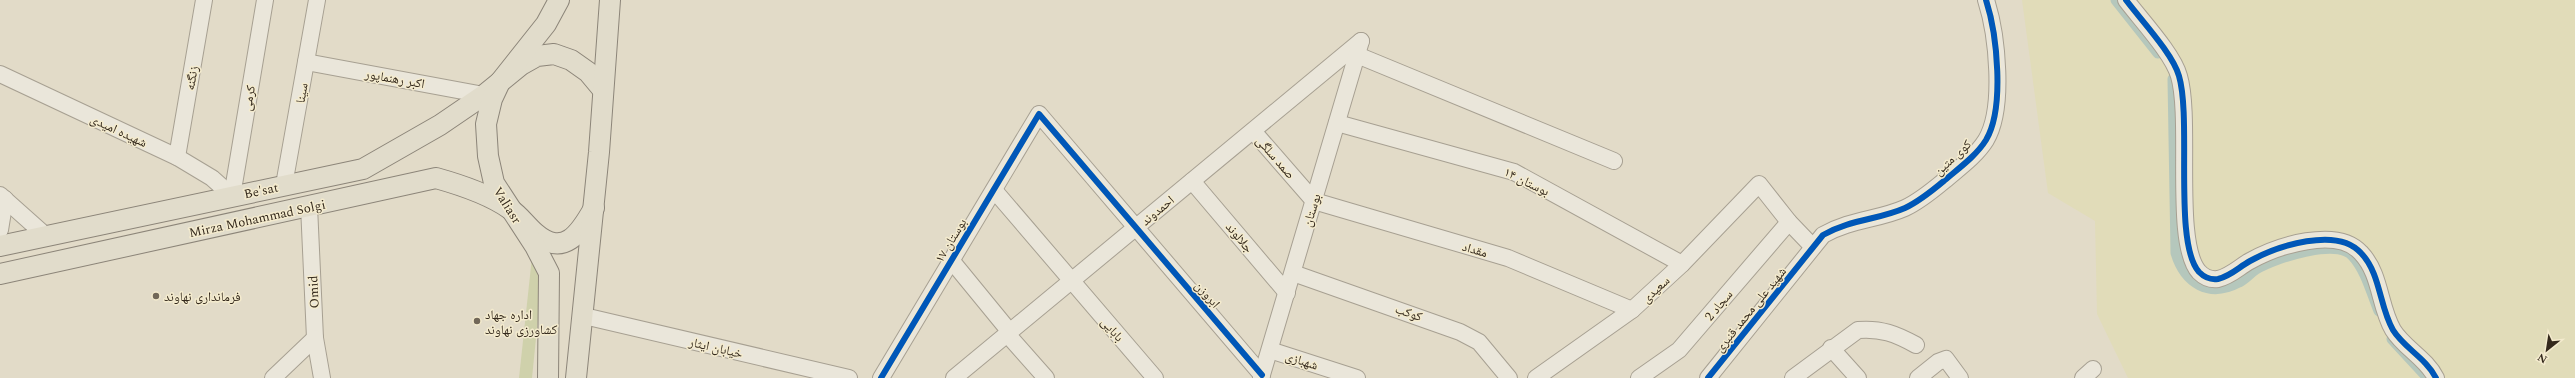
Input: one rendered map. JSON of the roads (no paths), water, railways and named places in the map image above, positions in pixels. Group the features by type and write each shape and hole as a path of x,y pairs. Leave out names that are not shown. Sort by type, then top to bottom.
{"main road":[{"name":"Valiasr","path":"548,378 548,273 535,246 494,183 486,140 488,112 500,82 546,24 559,0"},
{"path":"576,378 584,316 594,208 610,0"},
{"path":"500,82 536,56 554,54 571,60 588,72 603,90"},
{"name":"Be'sat","path":"0,246 363,169 422,136 500,82"},
{"name":"Mirza Mohammad Solgi","path":"0,274 436,178 462,186 510,209"},
{"path":"510,209 536,234 548,242 561,244 574,238 583,228 594,208"}],"street":[{"name":"زنگنه","path":"177,157 204,0"},
{"name":"کرمی","path":"232,196 265,0"},
{"name":"سینا","path":"284,185 318,0"},
{"name":"کوی متین","path":"1811,250 1823,235 1840,225 1905,208 1930,192 1967,162 1986,139 1995,108 1997,67 1993,22 1986,0"},
{"path":"2126,0 2172,60 2180,78 2183,101 2186,229 2192,258 2199,272 2206,278 2222,278 2271,250 2291,244 2332,239 2354,246 2369,263 2393,329 2423,359 2436,378"},
{"path":"1359,48 1614,161"},
{"name":"بوستان","path":"1262,376 1359,48"},
{"name":"احمدوند","path":"954,378 1253,130 1359,48"},
{"name":"اکبر رهنماپور","path":"306,62 484,94"},
{"name":"شهیده امیدی","path":"0,74 177,157 212,178 232,196"},
{"name":"بوستان ۱۷","path":"881,378 1039,114"},
{"name":"ابروزن","path":"1039,114 1262,376"},
{"name":"بوستان ۱۴","path":"1337,123 1514,172 1682,264"},
{"name":"صمد سلگی","path":"1253,130 1314,201"},
{"name":"جلالوند","path":"1192,181 1287,293"},
{"name":"سعیدی","path":"1536,378 1632,310 1682,264 1759,184 1789,222"},
{"name":"بابایی","path":"994,190 1155,378"},
{"path":"3,197 46,236"},
{"path":"0,230 4,218 3,197"},
{"name":"مقداد","path":"1314,201 1508,258 1632,310"},
{"name":"Omid","path":"309,206 318,375"},
{"path":"1789,222 1811,250"},
{"name":"سجاد 2","path":"1639,378 1679,350 1789,222"},
{"name":"شهید علی محمد قنبری","path":"1708,378 1811,250"},
{"path":"951,260 1008,333 1046,378"},
{"name":"کوکب","path":"1293,272 1460,332 1479,342 1509,378"},
{"name":"خیابان ایثار","path":"584,316 849,378"},
{"path":"1794,378 1831,348 1858,330 1871,329 1891,332 1916,345"},
{"path":"273,378 315,338"},
{"path":"1831,348 1858,378"},
{"name":"شهبازی","path":"1270,350 1357,378"},
{"path":"1918,378 1938,362 1946,360 1960,378"}],"waterway":[{"path":"2116,0 2158,53"},
{"path":"2173,79 2176,253 2180,264 2192,280 2208,288 2228,287 2239,282 2256,269 2277,260 2305,251 2333,248 2345,251 2353,256 2358,262 2362,268 2379,311"},
{"path":"2392,339 2428,378"}],"place":[{"name":"فرمانداری نهاوند","path":"156,296"},
{"name":"اداره جهاد کشاورزی نهاوند","path":"477,321"}]}
